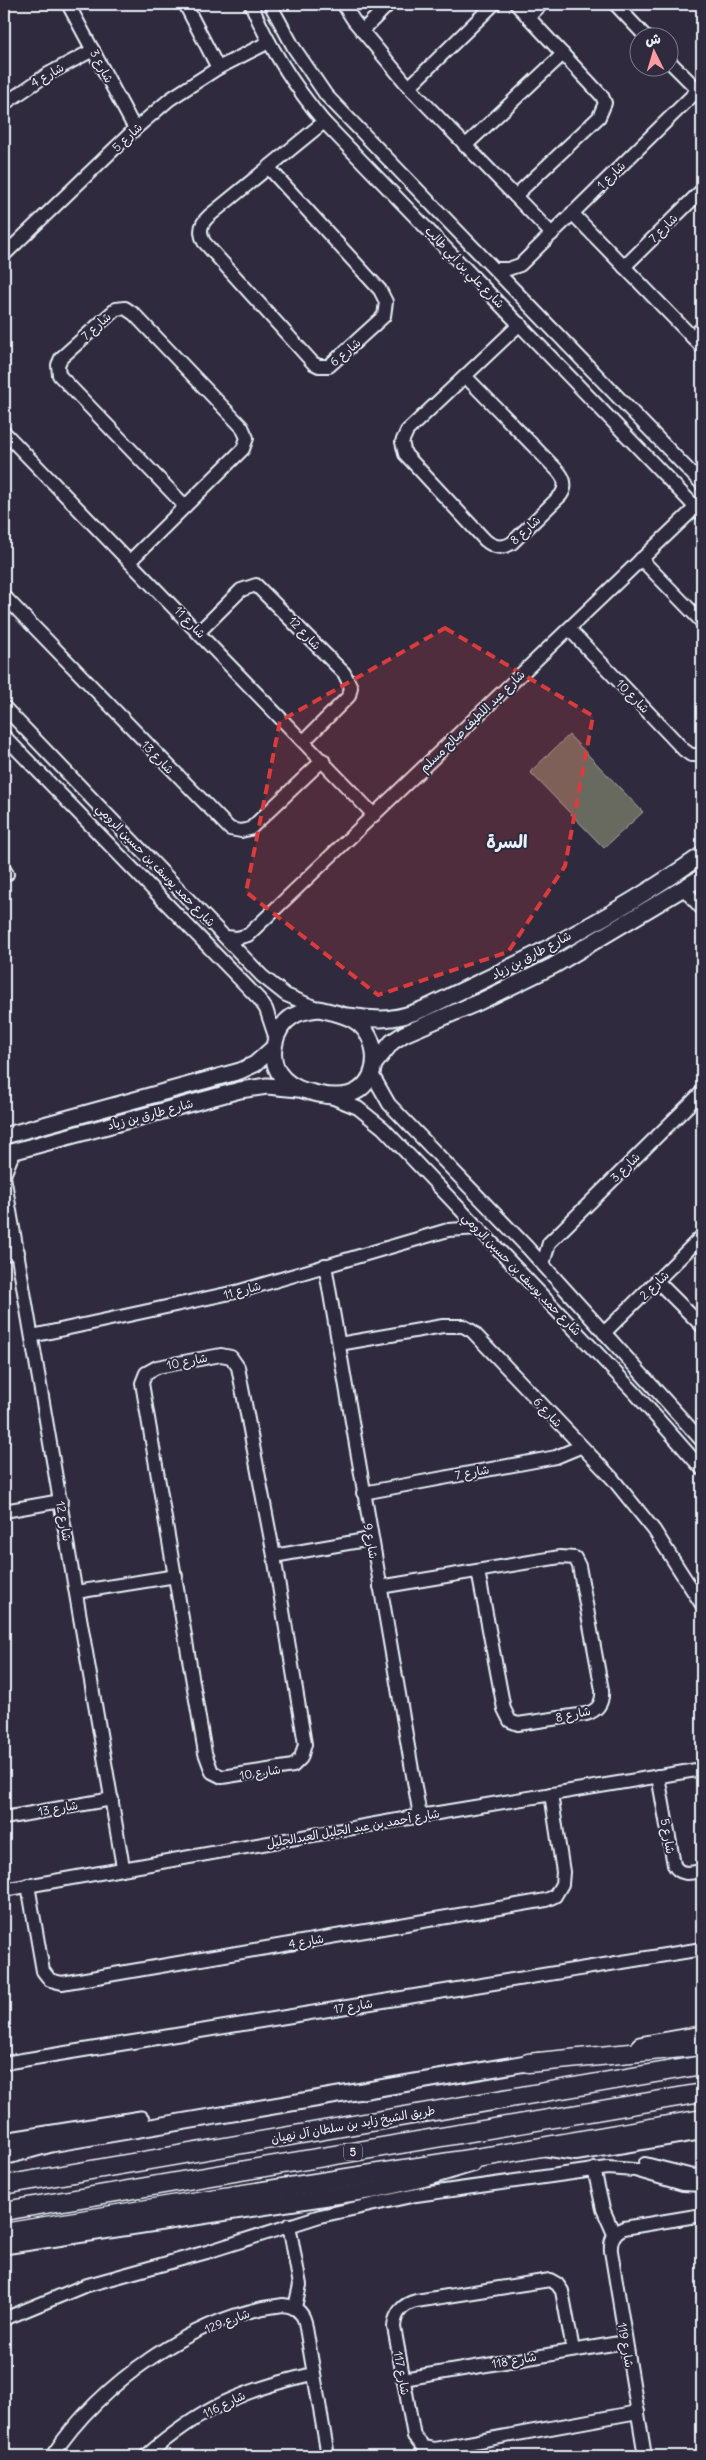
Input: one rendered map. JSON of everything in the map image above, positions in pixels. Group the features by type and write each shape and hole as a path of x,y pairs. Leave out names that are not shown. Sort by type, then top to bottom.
{"highway":[{"path":"528,2063 702,2046"},
{"name":"طريق الشيخ زايد بن سلطان آل نهيان","path":"4,2185 702,2065"},
{"name":"5","path":"4,2211 702,2094"},
{"path":"4,2233 172,2204 495,2155 702,2119"}],"main road":[{"name":"شارع طارق بن زياد","path":"347,1016 392,1018 408,1014 453,995 584,927 642,894 702,855"},
{"name":"شارع طارق بن زياد","path":"374,1068 389,1046 404,1034 538,974 584,949 702,877"},
{"path":"319,1009 347,1016 366,1030 372,1042 374,1068 364,1085 352,1093 329,1097 298,1089 282,1078 278,1071 274,1055 275,1043 282,1026 293,1016 319,1009"},
{"name":"شارع طارق بن زياد","path":"4,1136 240,1071 255,1064 275,1043"},
{"name":"شارع طارق بن زياد","path":"9,1152 240,1090 267,1086 298,1089"},
{"path":"9,2155 58,2143 702,2034"},
{"path":"4,2140 201,2110 286,2104"},
{"path":"4,2246 374,2190 446,2172 495,2155"}],"street":[{"name":"شارع 3","path":"68,4 135,129"},
{"path":"185,4 218,68"},
{"name":"شارع علي بن أبي طالب","path":"251,4 268,42 296,88 324,122 699,510"},
{"name":"شارع علي بن أبي طالب","path":"270,4 294,48 326,95 702,484"},
{"path":"343,4 362,31 409,87 552,234"},
{"path":"362,31 389,4"},
{"path":"409,87 494,4"},
{"path":"515,196 599,116 604,109 602,96 516,4"},
{"path":"528,17 542,4"},
{"path":"615,4 638,28"},
{"name":"شارع 5","path":"4,255 135,129 170,99 218,68 268,42"},
{"name":"شارع 4","path":"4,104 48,74 93,50"},
{"path":"465,146 562,54"},
{"path":"678,69 700,88"},
{"name":"شارع 1","path":"520,265 700,88"},
{"name":"شارع 6","path":"268,167 380,290 386,302 384,316 329,366 319,366 313,363 204,242 201,236 201,229 206,219 268,167 324,122"},
{"name":"شارع 7","path":"624,267 702,190"},
{"path":"572,213 702,347"},
{"path":"495,269 508,269 520,265 516,291"},
{"name":"شارع 7","path":"130,561 186,506 243,449 247,442 246,433 134,314 125,308 116,309 61,358 58,372 62,379 186,506"},
{"name":"شارع 8","path":"465,376 558,471 564,480 565,488 561,495 512,544 494,546 485,540 405,454 402,440 407,431 465,376 520,324"},
{"path":"692,337 702,328"},
{"path":"581,387 587,390 595,386 598,377 594,372"},
{"path":"601,408 605,397 616,395"},
{"name":"شارع 11","path":"4,432 323,760 374,815"},
{"name":"شارع عبد اللطيف صالح مسلم","path":"248,935 641,559 699,510"},
{"path":"641,559 702,622"},
{"name":"شارع 12","path":"199,632 241,590 256,585 344,673 351,686 349,696 304,741"},
{"name":"شارع 13","path":"4,596 230,829 241,831 250,829 323,760"},
{"name":"شارع 10","path":"569,628 684,750 691,755 702,755"},
{"name":"شارع حمد يوسف بن حسين الرومي","path":"4,707 278,990 302,1003 319,1009"},
{"name":"شارع حمد يوسف بن حسين الرومي","path":"5,739 259,999 266,1009 275,1043"},
{"path":"684,889 702,909"},
{"path":"226,937 237,938 248,935"},
{"path":"245,958 245,946 248,935"},
{"name":"شارع حمد يوسف بن حسين الرومي","path":"374,1068 389,1104 543,1264 702,1441"},
{"name":"شارع 3","path":"543,1264 549,1243 702,1092"},
{"name":"شارع حمد يوسف بن حسين الرومي","path":"329,1097 352,1105 367,1114 383,1128 635,1393 702,1469"},
{"path":"416,1163 419,1152 431,1149"},
{"name":"شارع 12","path":"9,1152 4,1176 124,1867"},
{"path":"448,1230 456,1219 456,1205"},
{"name":"شارع 11","path":"32,1336 226,1294 448,1230 479,1228"},
{"name":"شارع 2","path":"604,1333 658,1282 702,1236"},
{"path":"527,1247 549,1243"},
{"path":"4,1254 18,1252"},
{"name":"شارع 9","path":"325,1265 420,1816"},
{"path":"658,1282 702,1326"},
{"name":"شارع 6","path":"339,1344 443,1326 463,1326 477,1335 580,1447 612,1478 654,1530 702,1605"},
{"name":"شارع 10","path":"221,1355 231,1357 236,1363 274,1556 305,1739 301,1758 290,1767 227,1777 218,1777 210,1768 205,1753 176,1576 142,1383 146,1373 157,1367 221,1355"},
{"name":"شارع 7","path":"363,1493 556,1457 580,1447"},
{"path":"4,1511 61,1501"},
{"path":"274,1556 371,1539"},
{"name":"شارع 8","path":"380,1587 565,1556 576,1559 602,1690 600,1705 595,1710 586,1714 520,1724 508,1719 504,1709 478,1571"},
{"path":"76,1592 176,1576"},
{"name":"شارع أحمد بن عبد الجليل العبدالجليل","path":"4,1890 124,1867 702,1769"},
{"name":"شارع 5","path":"658,1776 674,1865 684,1873 702,1871"},
{"name":"شارع 4","path":"28,1885 43,1971 50,1980 57,1982 536,1902 555,1896 563,1880 551,1794"},
{"name":"شارع 13","path":"4,1818 112,1799"},
{"name":"شارع 17","path":"4,2063 702,1949"},
{"path":"539,2147 561,2153 576,2154 702,2133"},
{"path":"689,2136 702,2140"},
{"path":"4,2319 84,2286 207,2252 289,2224 384,2201 627,2164 646,2164 693,2176 702,2174"},
{"path":"608,2168 635,2170 683,2184 702,2185"},
{"name":"شارع 119","path":"594,2169 603,2209 614,2234 610,2245 624,2342 646,2456"},
{"path":"614,2234 624,2228 702,2215"},
{"path":"289,2224 300,2286 295,2307 300,2311 305,2322 328,2456"},
{"name":"شارع 117","path":"573,2350 562,2291 557,2284 550,2280 416,2301 401,2308 394,2322 414,2436 420,2443 430,2448 446,2447 638,2412"},
{"name":"شارع 129","path":"52,2456 71,2430 99,2400 131,2373 163,2351 210,2326 241,2314 283,2305 295,2307"},
{"name":"شارع 118","path":"403,2379 624,2342"},
{"name":"شارع 116","path":"146,2456 182,2426 223,2402 267,2384 313,2374"}],"highlighted area":[{"path":"445,628 593,716 565,866 508,952 378,995 246,892 280,721"}],"shaded area":[{"path":"569,735 643,812 604,848 530,772"}],"district":[{"name":"السرة","path":"507,841"}]}
